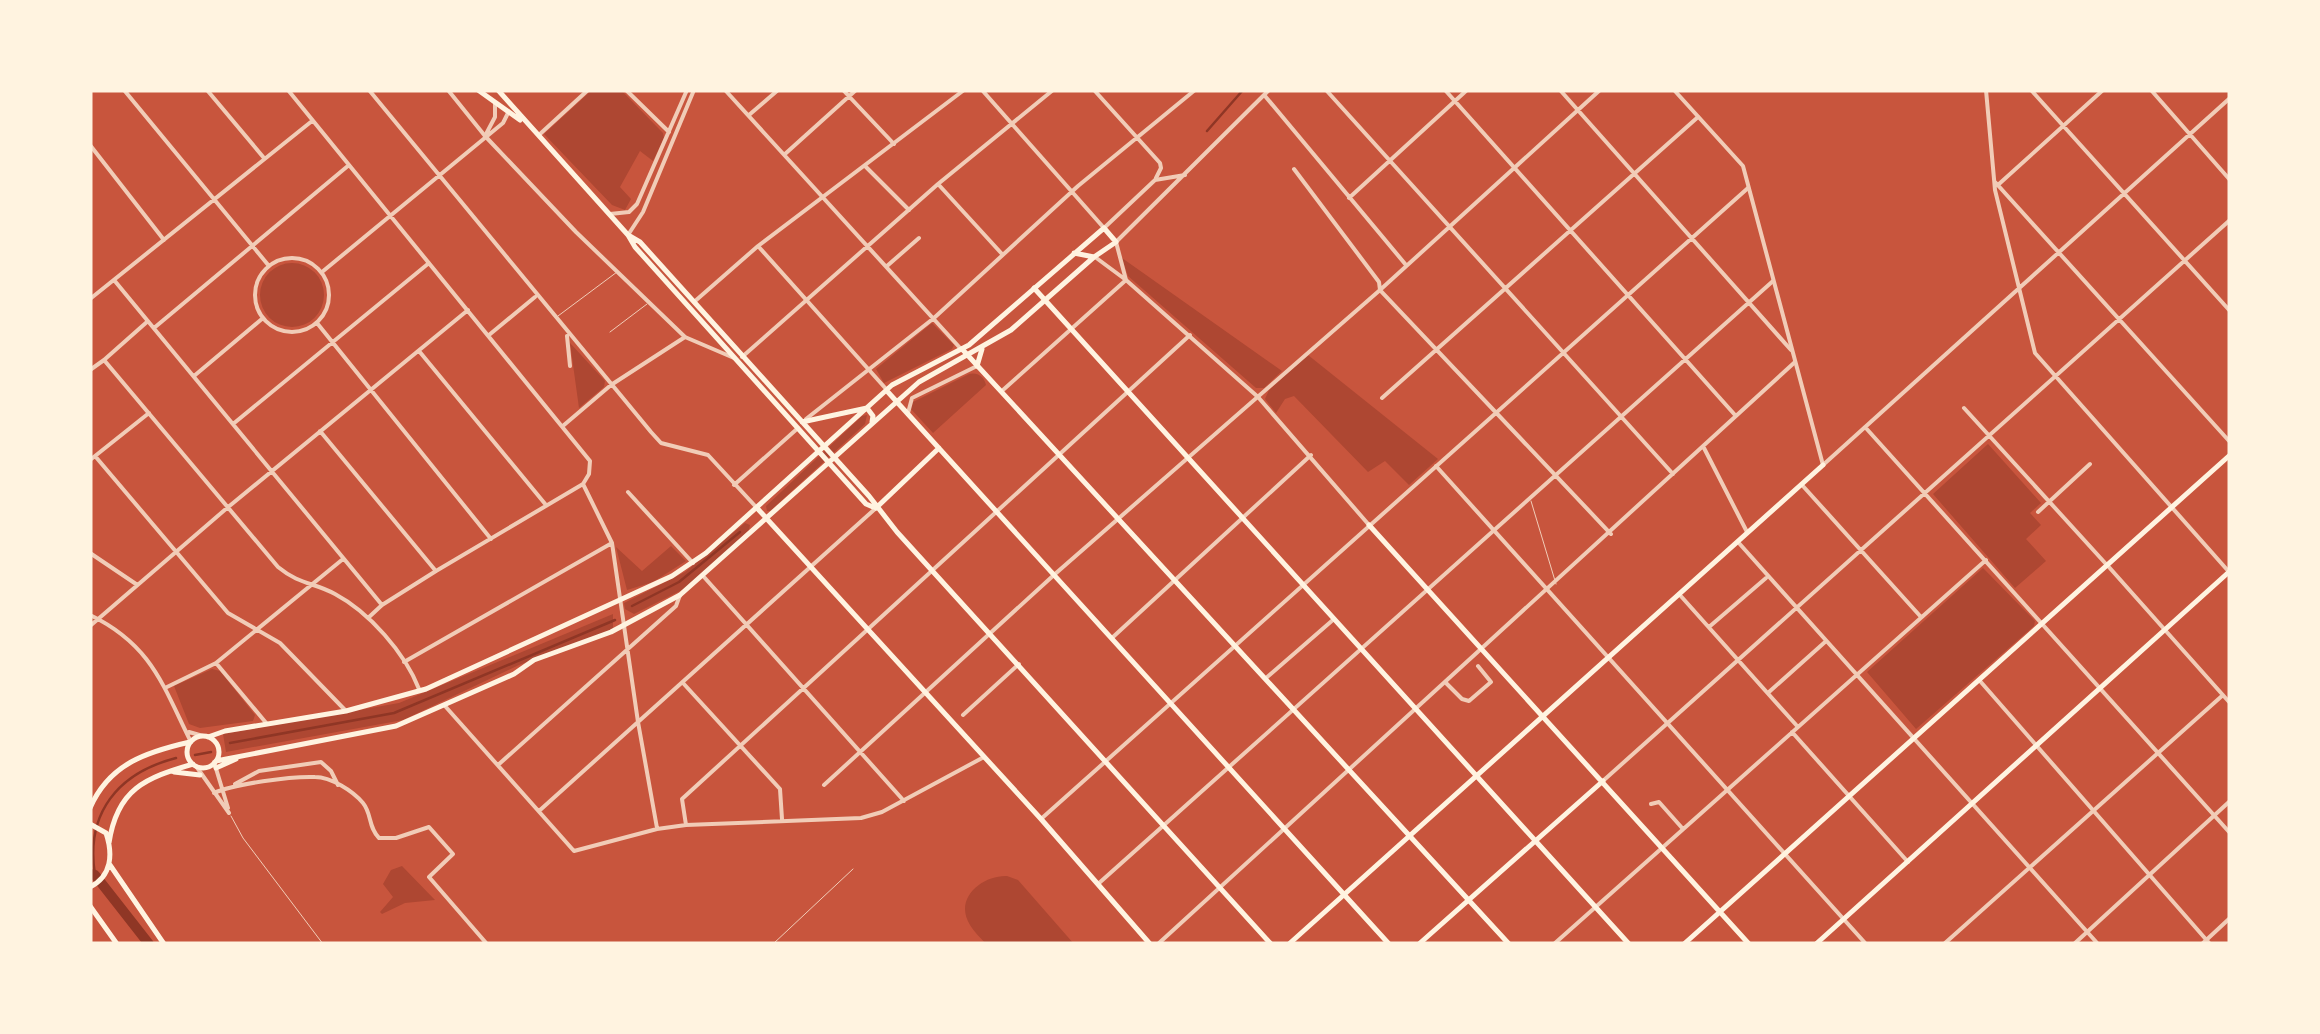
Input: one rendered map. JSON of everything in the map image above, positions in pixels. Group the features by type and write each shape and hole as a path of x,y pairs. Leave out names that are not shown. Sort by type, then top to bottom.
{"main road":[{"path":"478,90 535,134"},
{"path":"498,90 635,247 1271,944"},
{"path":"507,100 508,113"},
{"path":"90,808 105,781 154,750 222,731 346,711 419,690 621,601 693,563 887,390 962,349 1104,228 1116,242 1011,330 926,376 680,596 623,626 534,660 521,670 396,726 242,756 205,768 194,765 166,771 146,780 117,812 109,843 110,865 104,877 91,887"},
{"path":"628,236 640,242 740,358"},
{"path":"1074,253 1094,257"},
{"path":"1034,288 1630,944"},
{"path":"1001,316 1008,320 1011,330"},
{"path":"977,366 982,348"},
{"path":"962,349 1509,944"},
{"path":"887,390 1389,944"},
{"path":"800,425 869,406"},
{"path":"869,406 872,425"},
{"path":"876,508 940,447"},
{"path":"1684,944 2230,454"},
{"path":"1288,944 1823,465"},
{"path":"756,508 1150,944"},
{"path":"742,521 753,520 753,533"},
{"path":"1370,525 1749,944"},
{"path":"1816,944 2230,572"},
{"path":"206,737 218,747 215,764"},
{"path":"191,742 187,751 194,765"},
{"path":"166,771 200,776"},
{"path":"1419,944 1602,781"},
{"path":"91,824 103,829 109,843"},
{"path":"110,865 164,944"},
{"path":"90,906 117,944"}],"street":[{"path":"124,90 269,266"},
{"path":"207,90 264,158"},
{"path":"368,90 566,334 661,443 708,456 756,508"},
{"path":"448,90 486,136 685,337 740,358 938,184 1053,90"},
{"path":"535,134 588,90"},
{"path":"626,90 672,133"},
{"path":"672,133 686,90"},
{"path":"610,214 620,214 637,204 694,90"},
{"path":"726,90 962,349"},
{"path":"750,115 778,90"},
{"path":"844,90 894,144"},
{"path":"784,154 856,90"},
{"path":"694,302 758,246 964,90"},
{"path":"982,90 1104,228 1154,180 1161,165 1094,90"},
{"path":"734,485 800,425 934,318 1074,190 1195,90"},
{"path":"1326,90 1673,474"},
{"path":"1445,90 1735,415"},
{"path":"1349,198 1467,90"},
{"path":"1560,90 1791,350"},
{"path":"824,785 1055,574 1380,290 1600,90"},
{"path":"1674,90 1743,166 1823,465 2230,98"},
{"path":"1986,90 1996,183 2034,353 2230,572"},
{"path":"2032,90 2230,311"},
{"path":"1996,183 2102,90"},
{"path":"2150,90 2230,180"},
{"path":"290,91 590,461 584,484 436,571 368,618"},
{"path":"1126,280 1116,242 1266,92 1406,265"},
{"path":"486,136 496,112 495,101"},
{"path":"322,272 505,121 508,113"},
{"path":"1382,398 1698,117"},
{"path":"90,299 313,120"},
{"path":"90,145 164,240"},
{"path":"154,328 349,165"},
{"path":"628,236 644,207 658,165"},
{"path":"865,166 910,210"},
{"path":"1294,168 1379,282 1380,290 1610,534"},
{"path":"1154,180 1184,175"},
{"path":"1996,183 2230,442"},
{"path":"938,184 1002,254"},
{"path":"1041,819 1748,188"},
{"path":"637,204 644,207"},
{"path":"1602,781 2230,220"},
{"path":"887,266 919,238"},
{"path":"758,246 887,390"},
{"path":"1094,257 1126,280 1258,397 1370,525"},
{"path":"302,259 322,272 330,292 324,314 317,322 295,332 272,326 263,318 257,308 256,285 269,266 279,260 302,259"},
{"path":"233,424 430,263"},
{"path":"114,280 382,605"},
{"path":"1001,391 1126,280"},
{"path":"1098,884 1773,281"},
{"path":"488,335 536,295"},
{"path":"90,626 176,550 468,310"},
{"path":"194,376 263,318"},
{"path":"90,370 148,321"},
{"path":"317,322 491,539"},
{"path":"566,334 570,366"},
{"path":"686,826 682,799 738,744 1190,336"},
{"path":"562,426 611,385 685,337"},
{"path":"418,350 546,505"},
{"path":"104,360 278,566 305,585 350,603 368,618 404,662 419,690"},
{"path":"1158,944 1795,362"},
{"path":"908,413 912,398 977,366"},
{"path":"830,401 836,414"},
{"path":"1964,408 2230,703"},
{"path":"148,412 93,458 228,613 259,629 309,671 346,711"},
{"path":"1865,427 2230,833"},
{"path":"320,431 436,571"},
{"path":"1703,446 1747,532"},
{"path":"1112,637 1311,456"},
{"path":"2038,512 2090,464"},
{"path":"1436,466 1866,944"},
{"path":"584,484 612,543 658,829"},
{"path":"1802,485 1921,617"},
{"path":"628,492 693,563"},
{"path":"538,811 876,508"},
{"path":"1738,542 2098,944"},
{"path":"404,662 612,543"},
{"path":"90,553 136,584"},
{"path":"167,686 216,663 343,560"},
{"path":"1554,944 1986,560"},
{"path":"1709,627 1767,576"},
{"path":"704,577 904,801"},
{"path":"1679,594 1798,726"},
{"path":"498,765 676,606 680,596"},
{"path":"90,615 134,644 167,686 191,742"},
{"path":"1265,679 1334,619"},
{"path":"1769,692 1826,641"},
{"path":"216,663 267,724"},
{"path":"963,715 1019,664"},
{"path":"1446,683 1462,700 1468,701 1491,682 1478,666"},
{"path":"1980,681 2152,873 2206,942 2230,918"},
{"path":"683,683 780,789 782,819"},
{"path":"1944,944 2230,690"},
{"path":"445,706 574,852 658,829 782,819 861,818 904,801 984,757"},
{"path":"186,729 192,735 206,737"},
{"path":"1792,732 1908,862"},
{"path":"214,793 260,772 312,762 326,765 338,785"},
{"path":"215,764 229,813"},
{"path":"194,765 229,813"},
{"path":"316,776 326,765"},
{"path":"236,784 248,786 316,776 360,800 379,838 431,829 453,854 429,877 487,944"},
{"path":"2074,944 2230,801"},
{"path":"1651,804 1659,802 1683,829"}],"lane":[{"path":"555,318 617,272"},
{"path":"610,332 650,302"},
{"path":"1530,497 1556,584"},
{"path":"229,813 323,944"},
{"path":"773,944 853,869"}],"shaded area":[{"path":"592,90 621,90 663,133 653,161 640,151 620,187 631,199 625,210 612,205 544,134"},
{"path":"1122,258 1282,371 1264,388 1256,388 1128,276"},
{"path":"292,263 315,272 324,295 315,318 292,327 269,318 260,295 269,272"},
{"path":"932,323 954,345 952,349 884,383 876,369"},
{"path":"570,343 605,381 604,387 579,408"},
{"path":"1308,355 1438,459 1409,485 1385,461 1368,472 1294,396 1285,399 1276,413 1265,399 1269,390"},
{"path":"969,374 980,375 986,385 933,433 910,408 911,403"},
{"path":"867,415 865,424 767,511 766,506"},
{"path":"1988,444 2041,503 2030,513 2041,525 2026,539 2046,561 2015,588 1933,494"},
{"path":"745,523 750,525 749,530 686,588 634,614 625,609 624,603 685,572"},
{"path":"671,546 686,561 653,582 627,590 616,547 642,571"},
{"path":"1983,568 2035,621 2034,626 1916,729 1867,672"},
{"path":"613,614 613,629 519,665 403,720 226,752 223,734 399,703"},
{"path":"212,669 220,671 255,715 253,721 200,728 189,724 174,686"},
{"path":"402,866 435,900 405,903 382,914 393,897 383,884 391,870"},
{"path":"1007,876 1018,880 1074,944 986,944 970,925 965,906 980,884"}],"waterway":[{"path":"1207,131 1243,90"},
{"path":"632,606 679,582 740,532"},
{"path":"230,743 394,713 615,620"},
{"path":"195,755 211,752"},
{"path":"95,875 95,833 110,799 137,774 176,758"},
{"path":"90,874 95,875 149,944"}]}
